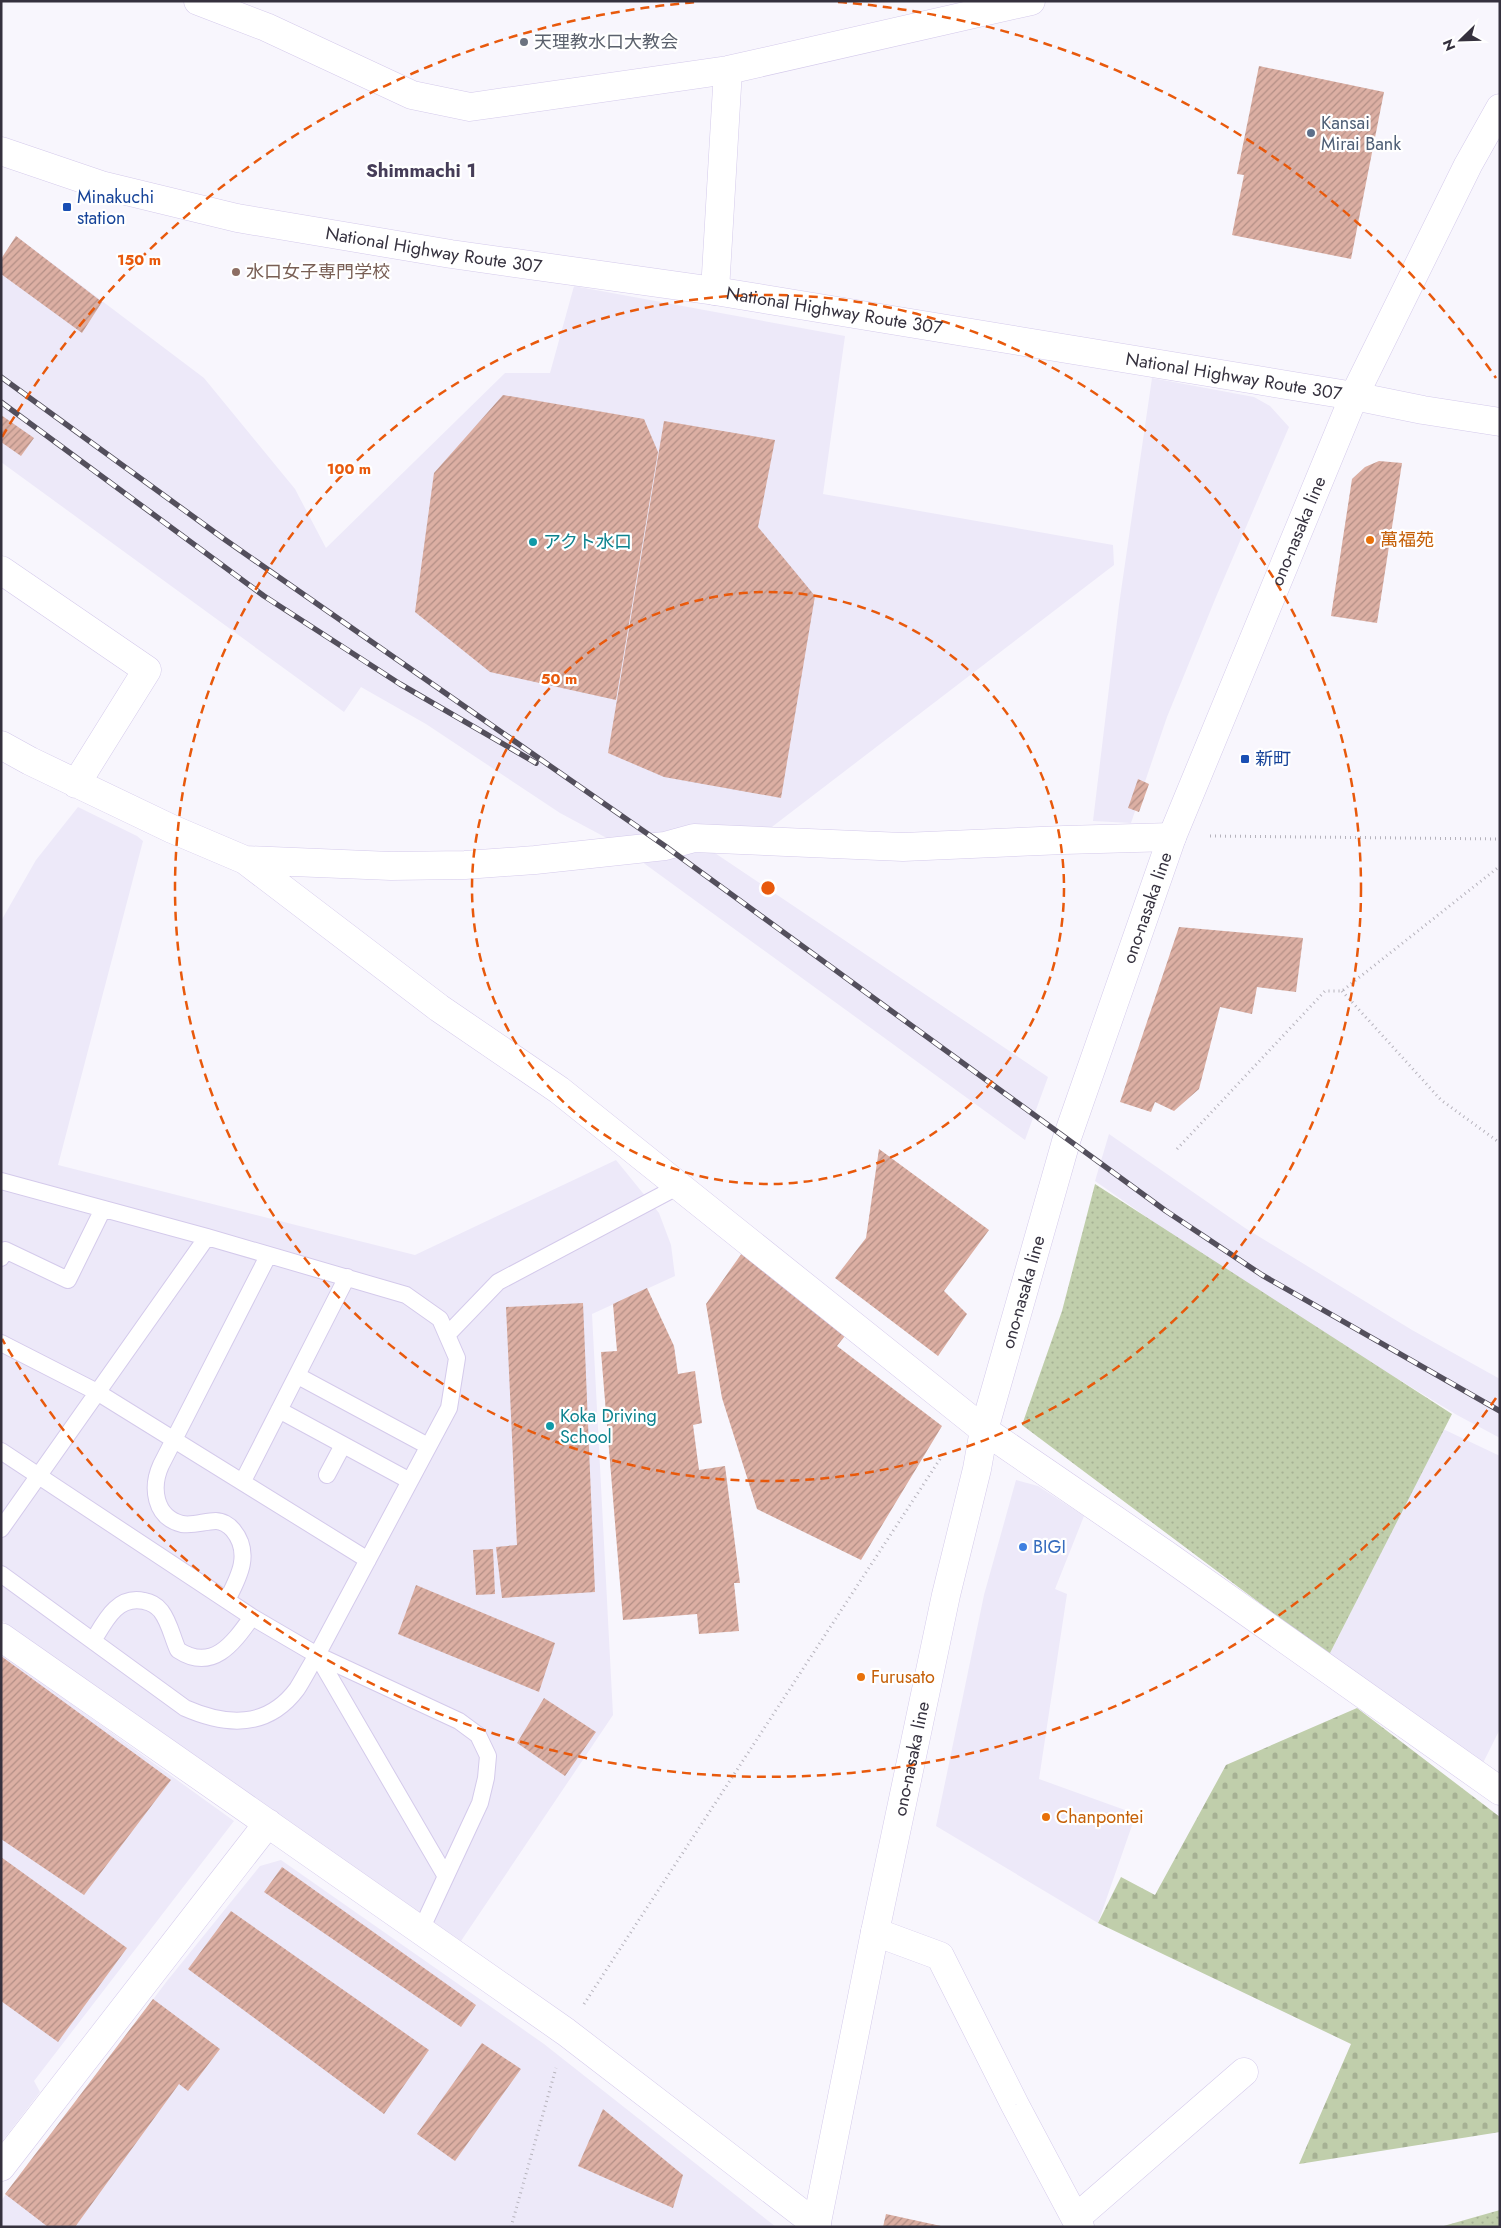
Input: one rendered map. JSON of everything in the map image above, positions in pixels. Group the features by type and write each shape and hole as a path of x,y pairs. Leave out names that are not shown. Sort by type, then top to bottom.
{"main road":[{"path":"198,1 266,27 412,95 470,107 728,70 1031,1"},
{"path":"715,290 728,70"},
{"name":"National Highway Route 307","path":"1,151 101,185 237,218 451,254 715,290 1354,396 1468,165 1500,108"},
{"path":"1354,396 1423,410 1500,422"},
{"name":"ono-nasaka line","path":"817,2226 875,1932 946,1595 977,1469 984,1430 1067,1138 1172,837 1354,396"},
{"path":"1,570 147,670 76,784"},
{"path":"1,745 76,784 172,830 245,860 439,1008 559,1090 984,1430 1164,1554 1500,1791"},
{"path":"245,860 391,866 465,865 665,846 694,838 903,847 1172,837"},
{"path":"1,1637 268,1823 420,1932 566,2032 817,2226"},
{"path":"1,2167 268,1823"},
{"path":"875,1932 940,1956 1015,2105 1078,2223 1244,2072"}],"lane":[{"path":"1,1180 406,1295 440,1318 457,1358 449,1408 317,1655 296,1690 273,1712 245,1721 223,1721 207,1718 185,1708 1,1574"},
{"path":"447,1336 498,1282 679,1186"},
{"path":"1,1258 5,1250 68,1280 103,1209"},
{"path":"1,1529 207,1237"},
{"path":"227,1600 240,1575 243,1549 238,1536 230,1527 218,1521 194,1524 177,1521 162,1510 156,1498 154,1485 157,1474 176,1440 268,1256"},
{"path":"243,1481 347,1277"},
{"path":"1,1343 97,1392 368,1560"},
{"path":"298,1376 428,1446"},
{"path":"279,1410 410,1481"},
{"path":"327,1475 343,1445"},
{"path":"1,1451 252,1617 317,1655 459,1722 478,1736 488,1756 486,1778 480,1802 420,1932"},
{"path":"93,1641 116,1607 126,1601 137,1599 150,1602 160,1609 172,1632 178,1650 195,1658 214,1656 224,1651 236,1639 252,1617"},
{"path":"317,1655 445,1875"}],"path":[{"path":"1172,837 1500,839"},
{"path":"1177,1148 1325,991 1342,991 1500,866"},
{"path":"1342,991 1441,1100 1500,1143"},
{"path":"511,2227 566,2032 943,1455 953,1458 984,1430"}],"shaded area":[{"path":"16,236 204,378 295,489 326,548 505,373 550,373 574,286 845,336 823,494 1113,545 1114,565 764,833 688,835 1048,1077 1025,1140 616,843 560,813 426,724 361,687 344,712 1,462 1,259"},
{"path":"1152,378 1254,397 1270,406 1289,427 1167,717 1131,823 1093,821 1119,605"},
{"name":"Koka Driving School","path":"78,807 137,836 143,841 58,1165 415,1255 616,1160 659,1213 671,1245 675,1276 592,1314 613,1715 461,1941 239,1788 1,1620 1,921 36,860"},
{"path":"1109,1134 1245,1228 1412,1330 1500,1379 1500,1438 1457,1415 1248,1288 1095,1181"},
{"path":"1443,1429 1500,1456 1500,1729 1482,1765 1329,1655"},
{"path":"1016,1480 1038,1486 1084,1516 1055,1589 1067,1594 1039,1779 1136,1814 1098,1923 936,1826 984,1595"},
{"path":"1,1653 234,1821 34,2081 40,2092 1,2143"},
{"path":"281,1860 544,2044 776,2227 1,2227 1,2201 167,1981 260,1866"}],"green space":[{"path":"1095,1184 1452,1414 1329,1655 1022,1425 1062,1311"},
{"path":"1357,1708 1500,1817 1500,2132 1299,2164 1351,2044 1098,1923 1121,1877 1155,1895 1226,1765"},
{"path":"1500,2210 1500,2227 1440,2227"}],"building":[{"name":"Kansai Mirai Bank","path":"1259,66 1384,92 1351,259 1232,235 1244,175 1237,174"},
{"path":"16,236 102,302 82,333 1,274 1,259"},
{"name":"アクト水口","path":"503,395 644,419 658,452 616,700 490,672 415,612 434,473"},
{"path":"1,415 34,438 21,456 1,442"},
{"name":"アクト水口","path":"664,421 775,440 758,527 815,596 781,798 664,777 608,753"},
{"path":"1379,461 1402,463 1377,623 1331,616 1352,479 1365,467"},
{"path":"1138,779 1149,784 1139,812 1128,808"},
{"path":"1179,927 1303,938 1296,992 1257,987 1252,1014 1220,1007 1199,1089 1174,1111 1155,1102 1151,1112 1120,1102"},
{"path":"879,1149 989,1230 944,1291 967,1314 938,1356 835,1278 866,1238"},
{"path":"742,1253 848,1332 837,1346 942,1426 861,1560 757,1509 722,1398 706,1304"},
{"path":"647,1288 674,1346 678,1374 695,1371 702,1423 693,1425 699,1470 725,1466 740,1583 734,1583 739,1631 699,1634 697,1614 623,1620 601,1352 617,1351 613,1304"},
{"name":"Koka Driving School","path":"583,1303 595,1592 502,1598 496,1547 517,1545 506,1307"},
{"path":"493,1549 495,1594 476,1595 473,1550"},
{"path":"416,1585 555,1643 539,1692 398,1634"},
{"path":"1,1656 171,1780 84,1895 1,1839"},
{"path":"544,1698 596,1732 565,1776 517,1743"},
{"path":"1,1857 127,1948 58,2042 1,2001"},
{"path":"282,1867 476,2005 461,2027 264,1892"},
{"path":"231,1911 429,2050 384,2114 188,1969"},
{"path":"153,1999 220,2049 188,2091 179,2084 75,2227 48,2227 5,2194"},
{"path":"482,2043 521,2069 455,2161 417,2134"},
{"path":"603,2109 683,2175 673,2208 578,2166"},
{"path":"886,2214 941,2226 941,2227 883,2227"}],"railway":[{"path":"1,377 224,539 665,846 1166,1211 1262,1275 1500,1411"},
{"path":"1,402 264,596 400,684 536,763"}],"place":[{"name":"天理教水口大教会","path":"524,42"},
{"name":"Kansai Mirai Bank","path":"1311,133"},
{"name":"Minakuchi station","path":"67,207"},
{"name":"水口女子専門学校","path":"236,272"},
{"name":"萬福苑","path":"1370,540"},
{"name":"アクト水口","path":"533,542"},
{"name":"新町","path":"1245,759"},
{"name":"Koka Driving School","path":"550,1426"},
{"name":"BIGI","path":"1023,1547"},
{"name":"Furusato","path":"861,1677"},
{"name":"Chanpontei","path":"1046,1817"}],"district":[{"name":"Shimmachi 1","path":"421,170"}]}
